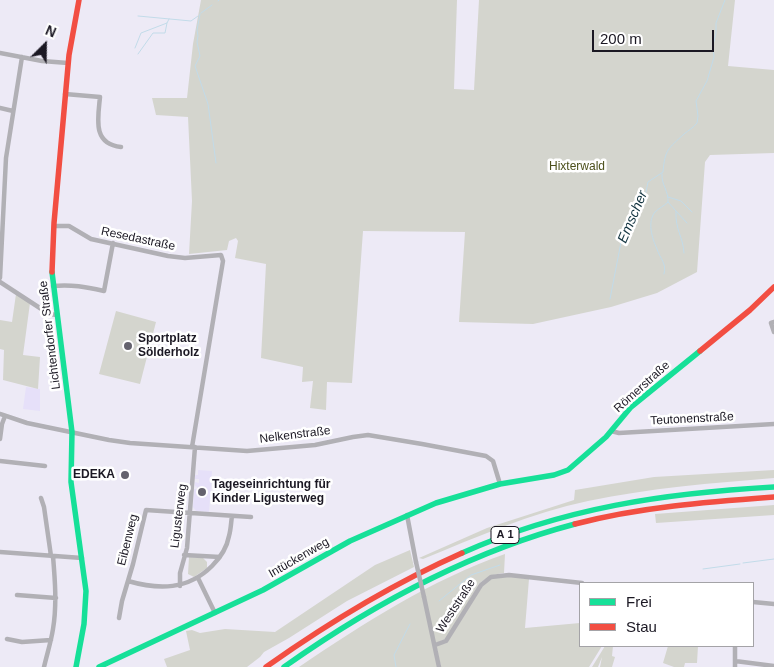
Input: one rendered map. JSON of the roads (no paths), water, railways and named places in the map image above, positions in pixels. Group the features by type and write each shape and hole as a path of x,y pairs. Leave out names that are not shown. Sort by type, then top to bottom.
{"main road":[{"name":"Lichtendorfer Straße","path":"76,667 86,612 85,580 71,482 72,432 52,269 68,63 79,0"},
{"name":"Römerstraße","path":"515,482 568,470 611,432 625,413 644,396 750,310 774,287"},
{"name":"Intückenweg","path":"99,667 263,590 350,541 407,515 452,496 515,482"},
{"name":"A 1","path":"266,667 340,617 398,584 441,561 494,539 552,520 616,504 680,494 774,487"},
{"name":"A 1","path":"284,667 344,627 403,592 472,558 519,541 560,528 634,512 704,502 774,497"}],"street":[{"path":"0,53 22,58 68,63"},
{"path":"0,278 3,163 22,58"},
{"path":"65,94 100,97 98,126 100,134 110,144 121,146"},
{"path":"0,108 13,110"},
{"name":"Resedastraße","path":"54,226 69,226 91,239 170,257 195,258 221,255"},
{"path":"53,286 68,284 104,291 113,243"},
{"name":"Ligusterweg","path":"180,586 184,555 187,548 194,447 223,261 221,255"},
{"path":"0,282 44,311 57,315"},
{"path":"774,322 772,323 774,332"},
{"path":"0,439 2,415"},
{"name":"Nelkenstraße","path":"2,415 26,424 114,441 247,450 293,448 368,435 486,456 493,461 500,484"},
{"name":"Teutonenstraße","path":"611,432 774,424"},
{"path":"0,461 45,466"},
{"path":"41,498 52,556 56,598 51,640 44,667"},
{"name":"Eibenweg","path":"119,618 146,510 190,513"},
{"path":"190,513 251,517"},
{"path":"407,515 439,667"},
{"path":"128,581 149,587 164,588 180,586 198,578 220,557 229,536 232,516"},
{"path":"0,552 82,558"},
{"path":"184,555 220,557"},
{"name":"Weststraße","path":"435,644 446,640 481,585 491,576 509,575 579,583"},
{"path":"198,578 215,613"},
{"path":"18,595 56,598"},
{"path":"754,602 774,604"},
{"path":"7,639 22,642 51,640"},
{"path":"734,647 735,664 774,666"}],"waterway":[{"name":"Emscher","path":"610,299 622,237 627,232 628,224 635,213 637,203 646,192 648,182 663,172 668,150 697,123 696,101 707,81 714,57 713,45 716,23 725,0"},
{"path":"201,13 212,5"},
{"path":"200,14 197,30 200,56 195,66 208,104 216,163"},
{"path":"138,16 191,21 198,16"},
{"path":"135,48 141,33 167,23 169,19"},
{"path":"138,54 153,33 165,33 167,23"},
{"name":"Emscher","path":"662,174 668,202 655,212 651,220 651,230 653,240 664,264 664,274"},
{"path":"668,197 681,201 692,212"},
{"path":"668,202 676,211 684,253"},
{"path":"676,211 687,223"},
{"path":"743,563 774,559"},
{"path":"703,569 740,564"},
{"path":"439,601 471,575 500,565"},
{"path":"396,667 394,655 410,624"}],"place":[{"name":"Sportplatz Sölderholz","path":"128,346"},
{"name":"EDEKA","path":"125,475"},
{"name":"Tageseinrichtung für Kinder Ligusterweg","path":"202,492"}],"park label":[{"name":"Hixterwald","path":"577,167"}]}
